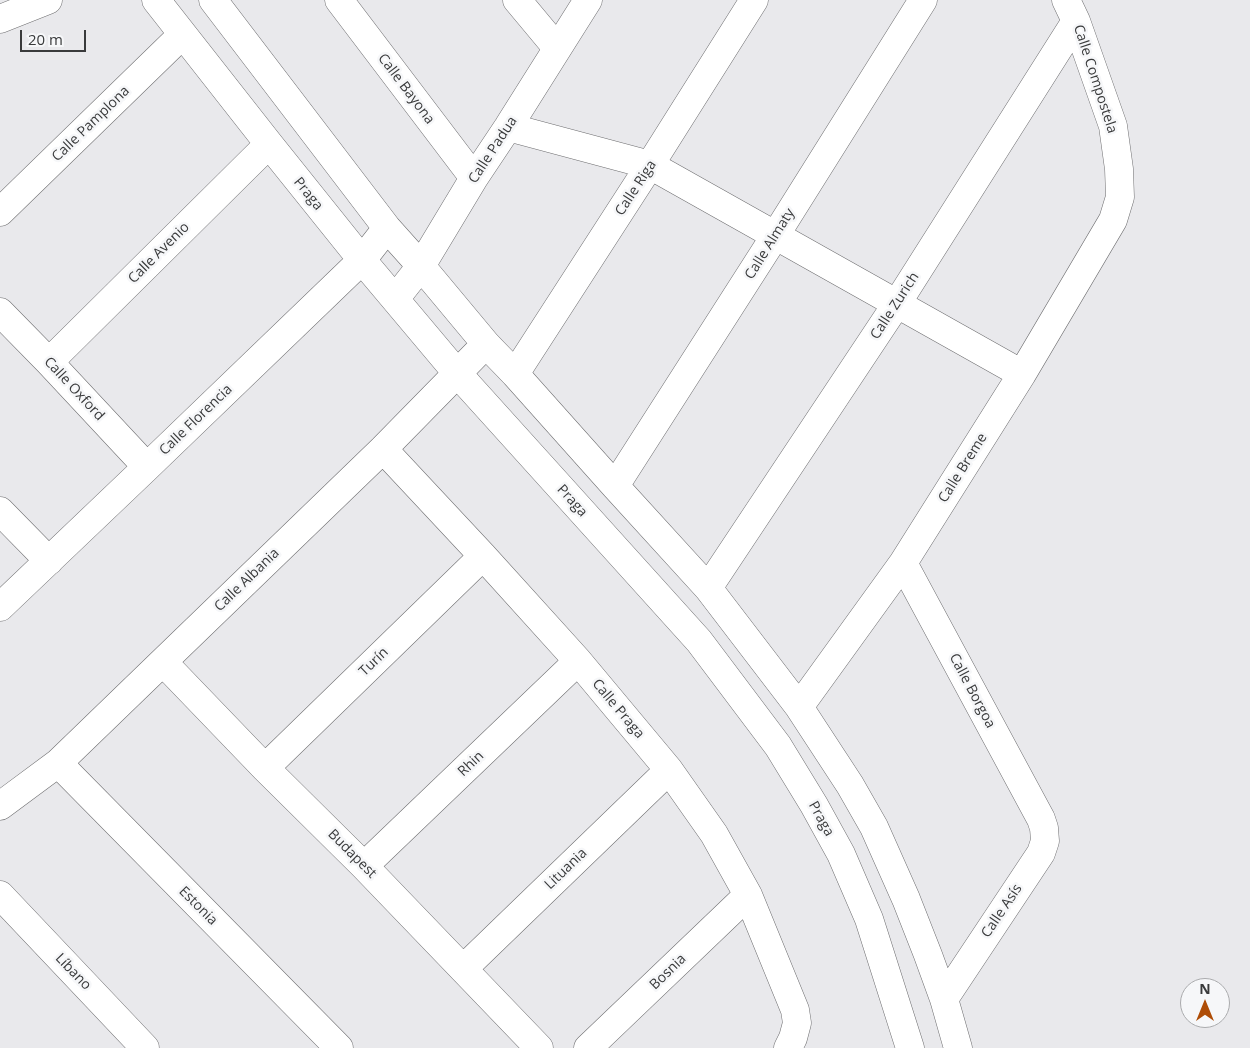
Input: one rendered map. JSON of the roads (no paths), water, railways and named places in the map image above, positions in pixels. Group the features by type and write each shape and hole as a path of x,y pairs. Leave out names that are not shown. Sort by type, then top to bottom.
{"street":[{"path":"0,19 48,0"},
{"name":"Praga","path":"156,0 362,260 457,373 699,641 778,746 814,804 841,854 869,919 910,1048"},
{"path":"212,0 388,228 486,344 708,588 799,707 850,785 874,827 928,955 944,998 958,1048"},
{"name":"Calle Bayona","path":"339,0 474,178"},
{"path":"517,0 557,48"},
{"name":"Calle Padua","path":"395,299 421,266 474,178 508,128 588,0"},
{"name":"Calle Riga","path":"515,374 754,0"},
{"name":"Calle Almaty","path":"615,486 923,0"},
{"name":"Calle Compostela","path":"1071,11 1112,126 1119,169 1120,197 1112,220"},
{"name":"Calle Zurich","path":"708,588 896,305 1071,11"},
{"name":"Calle Pamplona","path":"0,212 182,35"},
{"path":"508,128 650,165 896,305 1022,374"},
{"name":"Calle Avenio","path":"49,362 269,144"},
{"name":"Calle Breme","path":"799,707 903,563 1022,374 1112,220"},
{"name":"Calle Florencia","path":"0,607 362,260 388,228"},
{"name":"Calle Oxford","path":"0,312 147,468"},
{"name":"Calle Albania","path":"0,806 58,763 383,449 486,344"},
{"name":"Calle Praga","path":"383,449 483,556 578,662 669,770 714,834 748,895 795,1010 797,1023 788,1048"},
{"path":"0,511 48,561"},
{"name":"Turín","path":"265,768 483,556"},
{"name":"Calle Borgoa","path":"903,563 1041,819"},
{"name":"Budapest","path":"163,662 265,768 364,866 539,1048"},
{"name":"Rhin","path":"364,866 578,662"},
{"name":"Estonia","path":"58,763 339,1048"},
{"name":"Lituania","path":"463,969 669,770"},
{"name":"Calle Asís","path":"944,998 1041,853 1045,841 1041,819"},
{"name":"Líbano","path":"0,895 145,1048"},
{"name":"Bosnia","path":"588,1048 748,895"}]}
